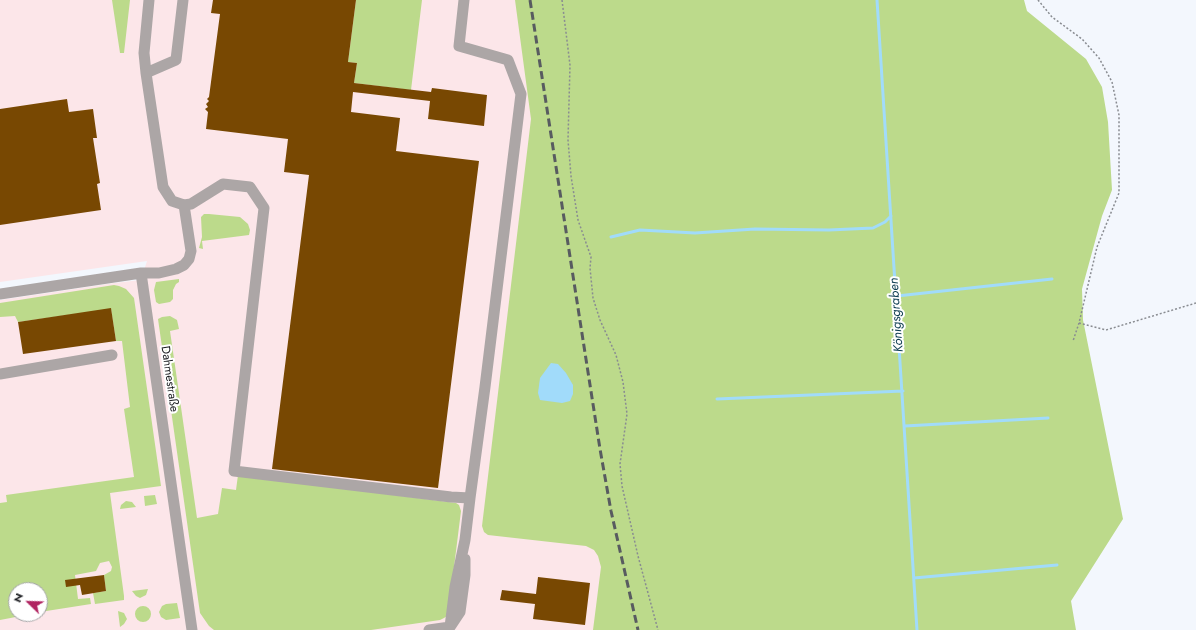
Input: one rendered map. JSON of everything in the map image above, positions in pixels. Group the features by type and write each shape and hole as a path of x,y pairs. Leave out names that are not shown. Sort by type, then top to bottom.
{"street":[{"path":"149,0 144,53 163,187 172,201 184,205 191,204 223,184 250,187 264,208 234,471 470,498"},
{"path":"146,73 176,60 183,0"},
{"path":"429,630 450,627 460,612 465,575 465,540 470,498 522,94 508,60 458,46 464,0"},
{"path":"0,294 141,273 159,273 176,269 184,265 189,259 191,251 184,205"},
{"name":"Dahmestraße","path":"141,273 192,630"},
{"path":"0,374 112,355"}],"path":[{"path":"562,0 570,65 568,140 571,176 578,220 591,257 590,268 593,298 600,320 616,355 623,382 627,414 620,464 622,486 638,556 658,630"},
{"path":"1038,0 1052,17 1082,39 1099,58 1112,82 1119,115 1119,194 1097,247 1079,323 1073,341"},
{"path":"1079,323 1106,330 1196,303"}],"shaded area":[{"path":"0,0 523,0 629,630 0,630 0,300 141,280 147,261 0,282"}],"green space":[{"path":"112,0 130,0 124,53 120,53"},
{"path":"356,0 422,0 411,90 354,83 357,63 348,62"},
{"path":"515,0 1024,0 1027,11 1086,59 1102,87 1108,122 1112,190 1102,216 1082,289 1083,320 1123,519 1071,601 1076,630 593,630 601,567 598,556 594,550 586,546 488,535 484,532 482,526 531,119"},
{"path":"204,214 240,217 248,224 250,230 249,235 202,241 203,249 199,248 202,237 201,217"},
{"path":"179,279 179,282 173,290 173,299 170,302 159,304 156,302 154,290 156,282"},
{"path":"114,285 126,289 134,298 161,486 110,493 124,600 95,604 93,593 106,591 104,575 111,571 112,567 109,561 100,563 96,571 75,575 78,599 90,598 91,604 48,611 48,582 8,582 8,618 0,620 0,503 7,502 6,495 134,477 124,409 130,407 122,341 116,341 111,309 18,322 15,316 0,317 0,303"},
{"path":"170,316 177,320 179,329 170,331 197,518 218,514 222,488 236,490 238,475 456,503 459,505 461,511 447,616 440,620 371,630 214,630 209,626 200,613 158,319"},
{"path":"155,495 157,504 145,506 144,496"},
{"path":"126,501 132,502 136,507 120,509 121,505"},
{"path":"148,589 146,595 140,598 132,591"},
{"path":"177,603 180,618 166,620 161,617 159,612 162,606"},
{"path":"140,606 146,606 151,611 149,620 146,622 140,622 135,617 135,611"},
{"path":"118,611 124,613 127,619 120,627"}],"water":[{"path":"551,363 558,364 566,373 573,385 573,394 570,401 562,403 540,400 538,393 540,378"}],"building":[{"path":"213,0 356,0 348,62 357,63 354,83 431,92 432,88 487,95 484,126 428,119 430,101 353,92 351,112 400,118 396,151 479,161 438,488 272,469 309,175 284,172 288,139 206,129 208,112 205,109 208,107 206,104 209,101 207,99 209,97 220,14 211,13"},
{"path":"67,99 69,112 93,109 97,138 93,138 100,183 97,184 101,210 0,225 0,109"},
{"path":"111,308 116,341 23,354 18,322"},
{"path":"104,575 106,591 82,595 80,585 66,587 65,580"},
{"path":"538,577 590,583 585,625 533,619 535,604 500,600 502,590 536,594"}],"waterway":[{"name":"Königsgraben","path":"877,0 917,630"},
{"path":"611,237 640,230 695,233 755,229 829,230 873,228 885,222 891,216"},
{"path":"897,296 1052,279"},
{"path":"717,399 903,391"},
{"path":"905,426 1048,418"},
{"path":"914,578 1057,565"}],"railway":[{"path":"530,0 600,449 611,511 638,630"}]}
